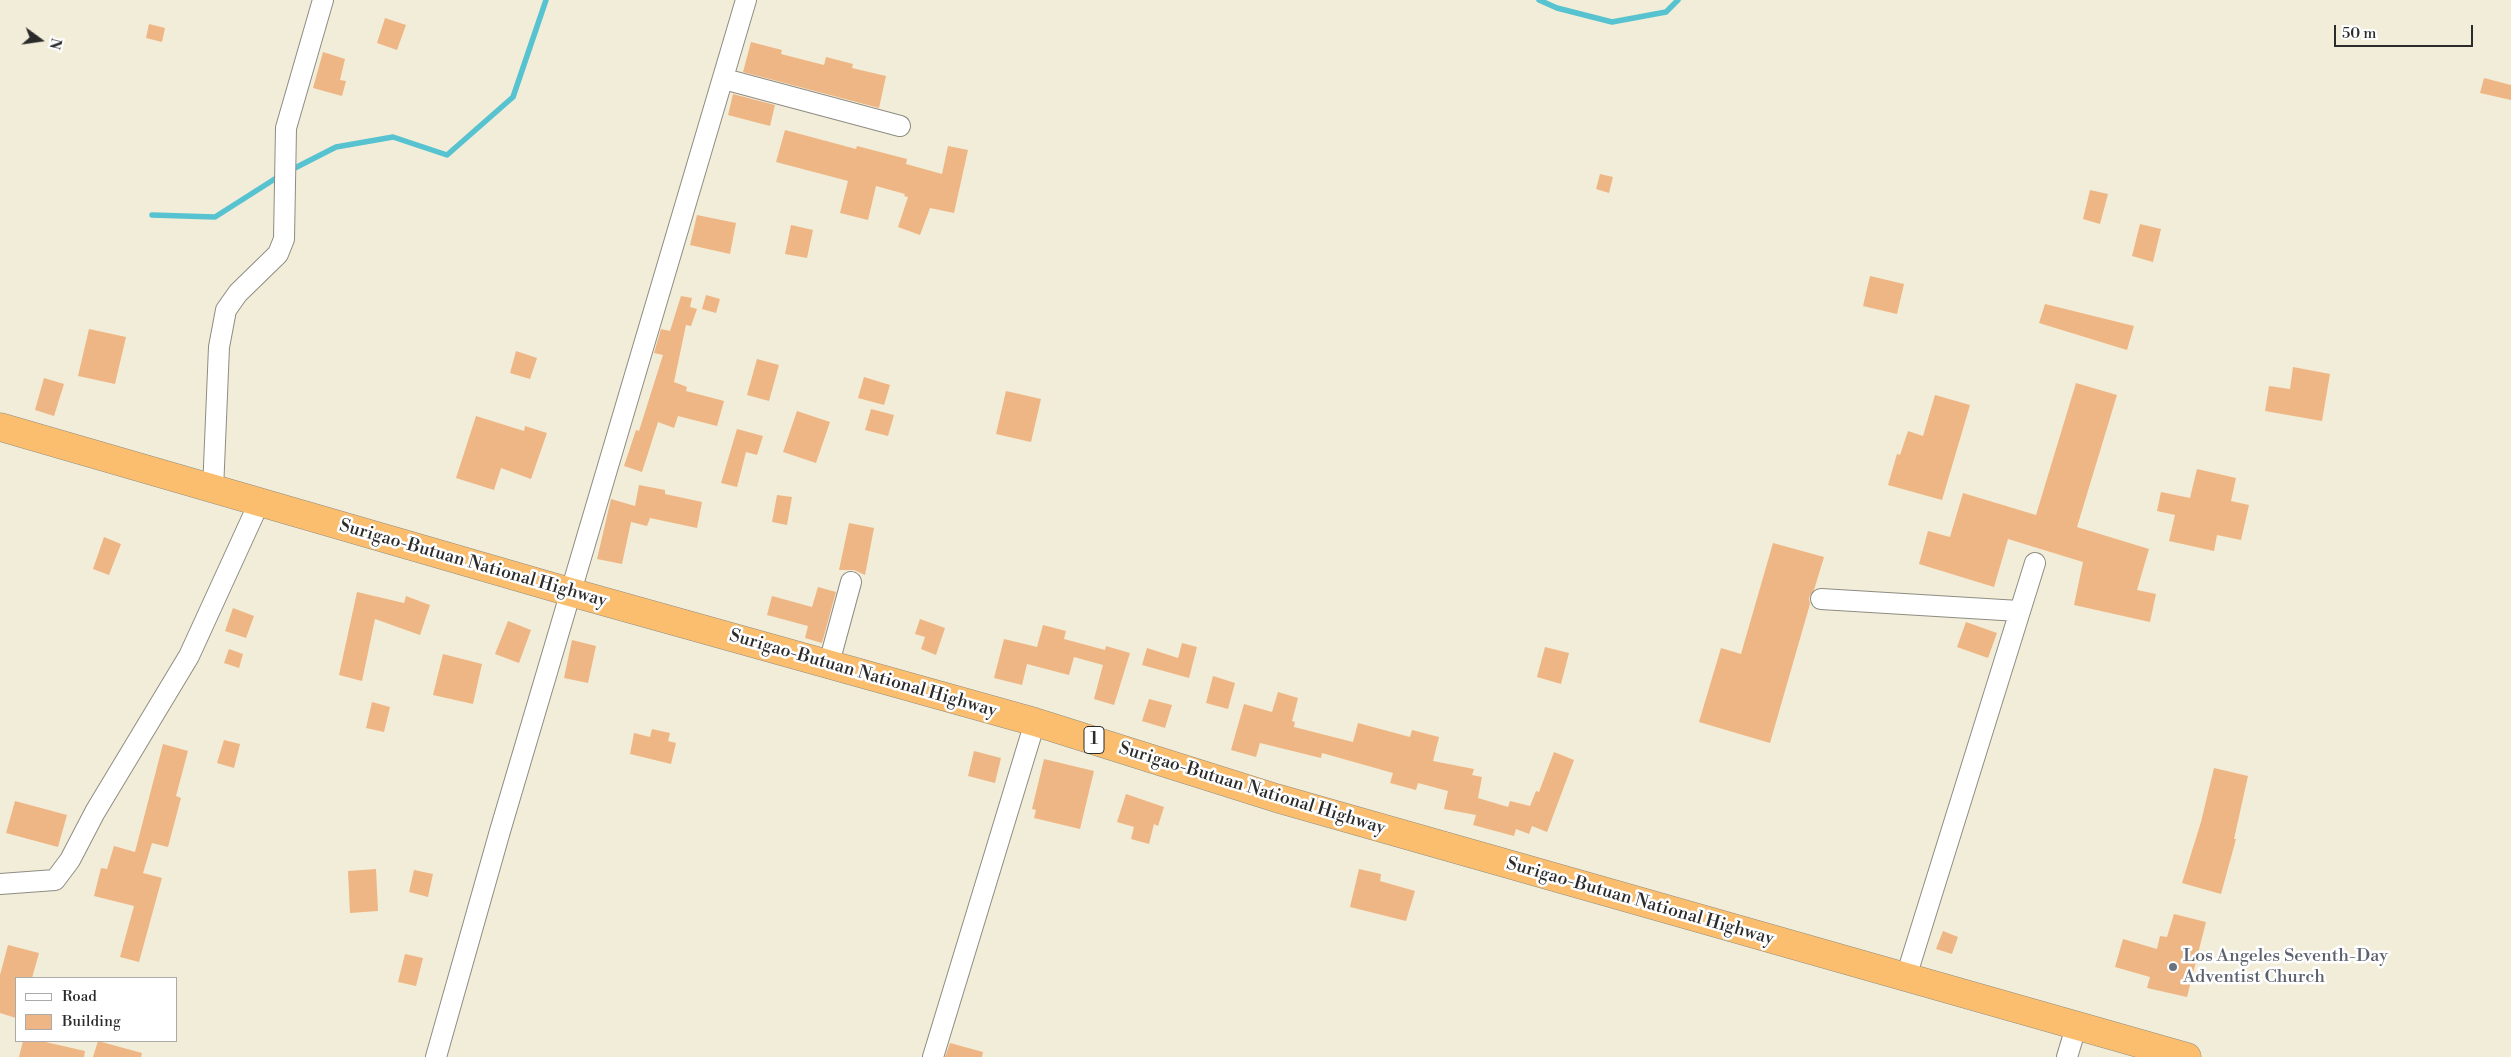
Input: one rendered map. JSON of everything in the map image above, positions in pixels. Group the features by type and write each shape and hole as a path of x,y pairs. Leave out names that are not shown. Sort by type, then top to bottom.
{"highway":[{"name":"Surigao-Butuan National Highway","path":"0,427 570,592 1035,722 1286,801 2076,1027 2133,1049 2187,1057"}],"street":[{"path":"213,490 219,347 226,310 238,293 278,254 284,239 286,128 323,0"},
{"path":"436,1057 570,592 746,0"},
{"path":"724,79 900,126"},
{"path":"0,884 56,880 60,876 95,812 190,656 259,503"},
{"path":"1906,977 2035,563"},
{"path":"829,664 851,582"},
{"path":"1821,599 2019,611"},
{"path":"933,1057 1035,722"},
{"path":"2067,1057 2076,1027"}],"building":[{"path":"385,18 406,25 397,50 377,43"},
{"path":"149,24 165,28 162,42 146,38"},
{"path":"751,42 782,50 781,54 824,65 826,57 853,64 852,68 886,76 879,108 743,72"},
{"path":"323,52 345,59 340,80 346,81 342,96 313,88"},
{"path":"2484,78 2511,85 2511,100 2480,93"},
{"path":"733,94 775,105 770,126 728,115"},
{"path":"785,130 856,149 857,146 907,159 906,164 942,174 948,146 968,150 954,213 930,208 920,235 898,227 908,197 904,196 905,194 876,186 868,220 840,213 848,181 776,162"},
{"path":"1600,174 1613,177 1609,193 1596,189"},
{"path":"2090,190 2108,194 2100,224 2083,219"},
{"path":"697,215 736,223 730,254 690,245"},
{"path":"2140,224 2161,229 2153,262 2132,256"},
{"path":"791,225 813,230 807,258 785,254"},
{"path":"1870,276 1904,284 1897,314 1863,306"},
{"path":"706,295 720,299 716,313 702,309"},
{"path":"681,296 692,298 690,307 697,309 691,326 686,325 674,382 687,387 686,391 724,401 717,426 678,416 674,428 658,422 642,472 624,466 636,430 639,431 663,355 654,353 661,329 670,331"},
{"path":"2045,304 2134,326 2127,350 2039,323"},
{"path":"89,329 126,337 115,384 78,376"},
{"path":"516,351 537,358 530,379 510,373"},
{"path":"757,359 779,365 769,401 747,395"},
{"path":"2293,367 2330,374 2322,421 2265,411 2269,386 2290,389"},
{"path":"864,377 890,385 884,405 858,398"},
{"path":"44,378 64,384 54,416 35,410"},
{"path":"2076,383 2117,395 2077,527 2149,549 2137,590 2156,594 2150,622 2074,605 2083,562 2008,539 1994,587 1919,564 1928,531 1950,537 1963,493 2036,515"},
{"path":"1006,391 1041,399 1031,442 996,434"},
{"path":"1935,395 1970,405 1942,500 1888,485 1897,454 1900,455 1908,431 1923,436"},
{"path":"871,409 894,415 888,436 865,430"},
{"path":"797,411 830,422 816,463 783,452"},
{"path":"476,416 524,431 525,426 547,433 531,479 501,468 494,490 456,478"},
{"path":"737,429 763,436 757,455 746,452 737,487 721,483"},
{"path":"2197,469 2236,478 2231,501 2249,505 2241,540 2217,535 2214,551 2169,541 2175,515 2157,511 2161,492 2190,498"},
{"path":"639,485 665,490 665,494 702,502 697,528 650,518 647,526 631,522 622,564 597,559 611,499 635,506"},
{"path":"777,495 792,497 787,525 772,522"},
{"path":"849,523 874,528 865,575 854,570 839,570"},
{"path":"104,537 121,544 109,575 93,569"},
{"path":"1773,543 1824,557 1814,590 1809,598 1810,604 1770,743 1699,722 1721,648 1741,654"},
{"path":"818,587 836,592 822,643 805,638 808,626 767,615 772,596 812,607"},
{"path":"357,592 404,603 406,596 430,605 420,635 375,619 362,681 339,675"},
{"path":"233,608 254,616 246,638 225,631"},
{"path":"920,619 945,628 936,655 921,649 925,637 915,634"},
{"path":"508,621 531,630 519,663 495,654"},
{"path":"1966,622 1997,633 1988,658 1957,647"},
{"path":"1043,625 1066,631 1064,639 1105,650 1106,646 1130,653 1114,705 1094,699 1103,665 1074,657 1069,675 1027,664 1022,685 994,678 1004,639 1037,647"},
{"path":"572,640 596,646 588,683 564,678"},
{"path":"1182,643 1197,647 1189,678 1142,665 1147,648 1178,658"},
{"path":"1545,647 1569,653 1561,684 1537,677"},
{"path":"229,649 243,654 239,668 224,663"},
{"path":"443,654 482,664 473,704 433,695"},
{"path":"1213,676 1235,683 1228,709 1206,703"},
{"path":"1278,692 1298,698 1292,721 1295,722 1294,727 1353,742 1358,723 1410,737 1412,730 1439,737 1433,761 1474,769 1472,775 1482,777 1478,798 1508,807 1510,801 1530,806 1536,791 1539,792 1554,752 1574,760 1547,832 1532,826 1529,834 1516,829 1514,836 1473,825 1476,815 1444,809 1448,791 1418,783 1416,790 1390,783 1393,773 1322,753 1321,758 1260,743 1256,757 1231,750 1244,704 1272,712"},
{"path":"1149,699 1172,705 1165,728 1142,721"},
{"path":"372,702 390,707 384,732 366,728"},
{"path":"652,729 670,733 668,741 676,743 671,764 630,754 634,733 650,737"},
{"path":"224,740 240,744 234,768 217,763"},
{"path":"163,744 188,751 176,796 181,798 168,847 152,843 143,873 162,878 139,962 120,957 134,906 94,896 101,868 107,869 114,846 135,852"},
{"path":"974,751 1001,758 995,783 968,776"},
{"path":"1044,759 1094,771 1080,829 1034,818 1036,810 1032,809"},
{"path":"2214,768 2248,776 2234,839 2236,839 2221,894 2182,883 2201,822"},
{"path":"1126,794 1164,807 1158,826 1154,824 1149,844 1131,839 1134,827 1117,822"},
{"path":"15,801 67,815 58,847 6,833"},
{"path":"376,869 378,911 350,913 348,871"},
{"path":"1359,869 1381,874 1380,881 1415,891 1406,921 1350,907"},
{"path":"414,870 433,874 428,897 409,892"},
{"path":"2174,914 2206,922 2187,997 2147,988 2150,977 2115,967 2123,939 2157,949 2160,936 2167,937"},
{"path":"1943,931 1958,937 1952,954 1936,949"},
{"path":"8,945 39,953 32,977 15,977 15,1018 0,1013 0,975"},
{"path":"405,954 423,958 416,986 398,982"},
{"path":"23,1042 45,1042 85,1051 84,1057 19,1057"},
{"path":"98,1042 142,1053 141,1057 93,1057"},
{"path":"950,1043 983,1052 982,1057 945,1057"}],"waterway":[{"path":"289,171 336,147 393,137 447,155 513,97 546,0"},
{"path":"1539,0 1557,8 1612,22 1666,12 1678,0"},
{"path":"152,215 215,217 281,175"}],"place":[{"name":"Los Angeles Seventh-Day Adventist Church","path":"2173,967"}]}
